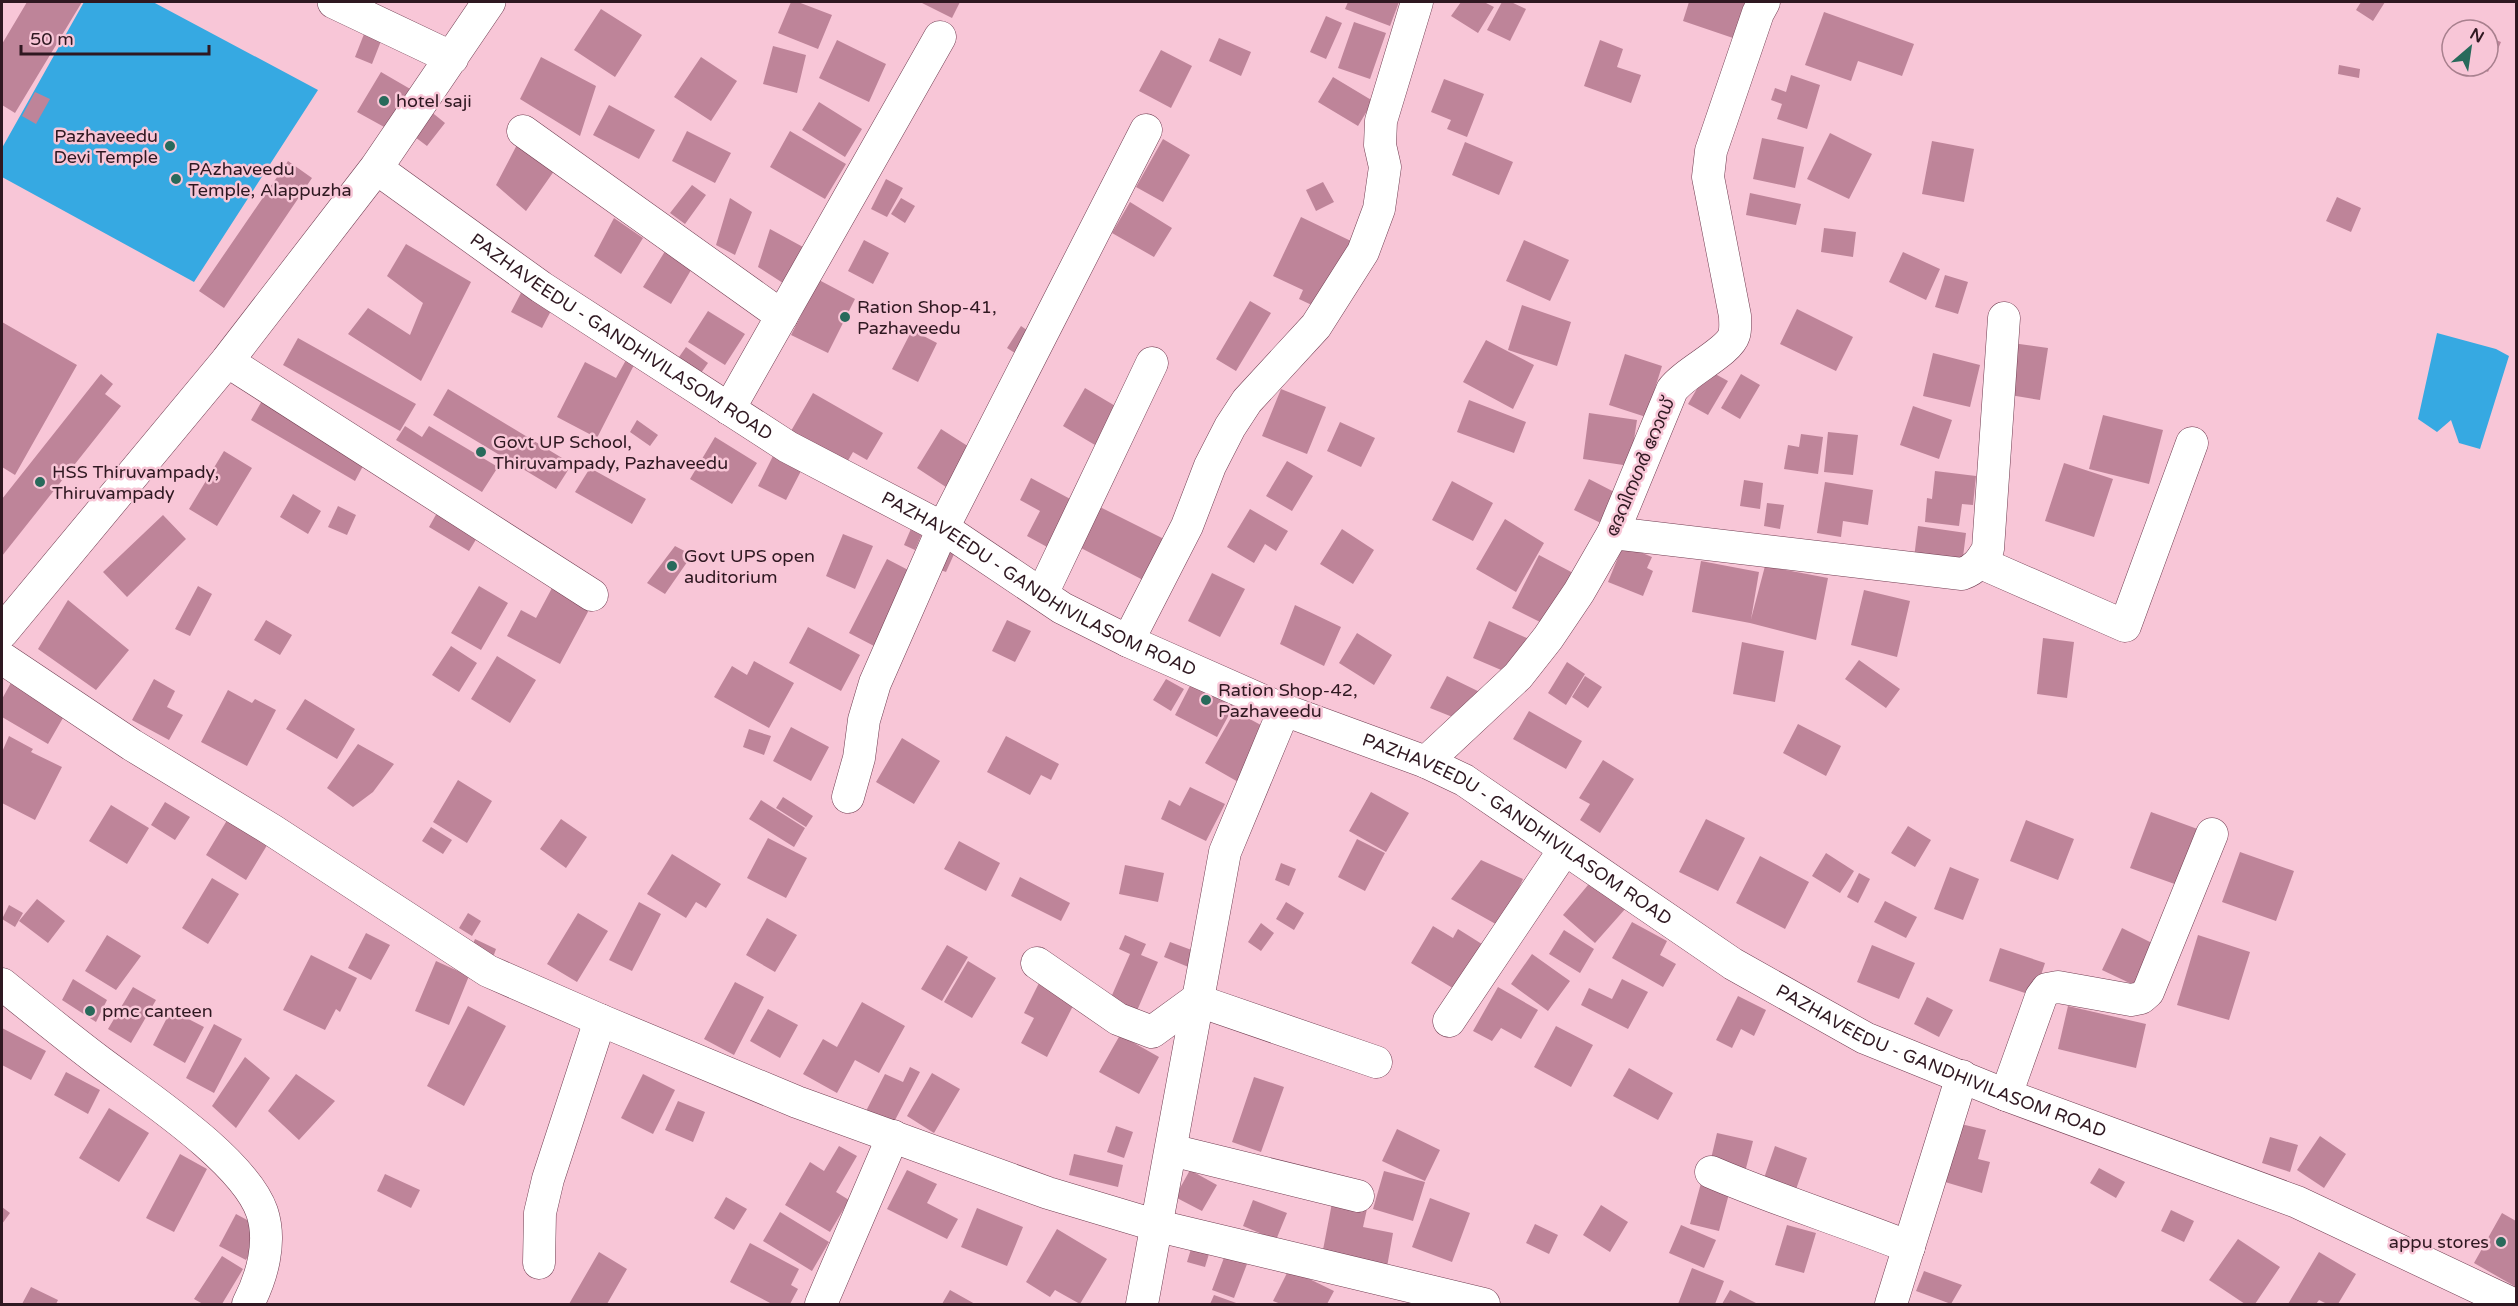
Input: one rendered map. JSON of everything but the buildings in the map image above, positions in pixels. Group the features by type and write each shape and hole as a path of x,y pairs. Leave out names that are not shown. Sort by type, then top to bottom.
{"main road":[{"path":"334,2 452,58"},
{"path":"2,632 227,361 376,168 489,2"}],"street":[{"path":"1128,641 1187,526 1210,466 1230,428 1247,400 1316,326 1363,252 1379,209 1385,167 1380,145 1381,121 1417,2"},
{"name":"ദേവിനഗർ റോഡ്","path":"1426,762 1526,666 1573,601 1613,533 1672,390 1680,380 1724,348 1733,338 1735,316 1708,177 1712,151 1758,13 1764,2"},
{"path":"729,409 939,37"},
{"path":"848,797 859,758 864,720 875,683 943,528 1146,130"},
{"path":"523,131 782,316"},
{"name":"PAZHAVEEDU - GANDHIVILASOM ROAD","path":"376,168 541,287 729,409 789,447 943,528 1062,608 1128,641 1284,710 1426,762 1464,780 1733,964 1865,1038 2006,1095 2297,1202 2513,1305"},
{"path":"1613,533 1962,573 1972,571 1981,563 1988,549 2004,318"},
{"path":"227,361 592,595"},
{"path":"1042,594 1152,363"},
{"path":"1981,563 2125,626 2192,443"},
{"path":"2,658 132,745 272,830 488,971 600,1020 797,1102 1048,1193 1158,1226 1484,1305"},
{"path":"1142,1305 1224,852 1284,710"},
{"path":"2006,1095 2041,997 2047,989 2058,987 2131,1000 2141,998 2148,992 2212,834"},
{"path":"1449,1021 1564,850"},
{"path":"1037,963 1118,1019 1152,1032 1196,1000"},
{"path":"2,984 175,1118 234,1168 261,1209 267,1230 260,1281 248,1305"},
{"path":"1196,1000 1376,1062"},
{"path":"539,1263 540,1213 548,1179 600,1020"},
{"path":"1891,1305 1962,1076"},
{"path":"821,1305 893,1136"},
{"path":"1171,1150 1358,1196"},
{"path":"1711,1172 1756,1192 1854,1225 1909,1247"}],"water":[{"path":"84,2 153,2 318,90 194,282 2,177 2,148"},
{"path":"2437,333 2496,349 2509,356 2480,449 2459,443 2451,420 2437,432 2418,419"}],"place":[{"name":"hotel saji","path":"384,101"},
{"name":"Pazhaveedu Devi Temple","path":"170,146"},
{"name":"PAzhaveedu Temple, Alappuzha","path":"176,179"},
{"name":"Ration Shop-41, Pazhaveedu","path":"845,317"},
{"name":"Govt UP School, Thiruvampady, Pazhaveedu","path":"481,452"},
{"name":"HSS Thiruvampady, Thiruvampady","path":"40,482"},
{"name":"Govt UPS open auditorium","path":"672,566"},
{"name":"Ration Shop-42, Pazhaveedu","path":"1206,700"},
{"name":"pmc canteen","path":"90,1011"},
{"name":"appu stores","path":"2501,1242"}]}
